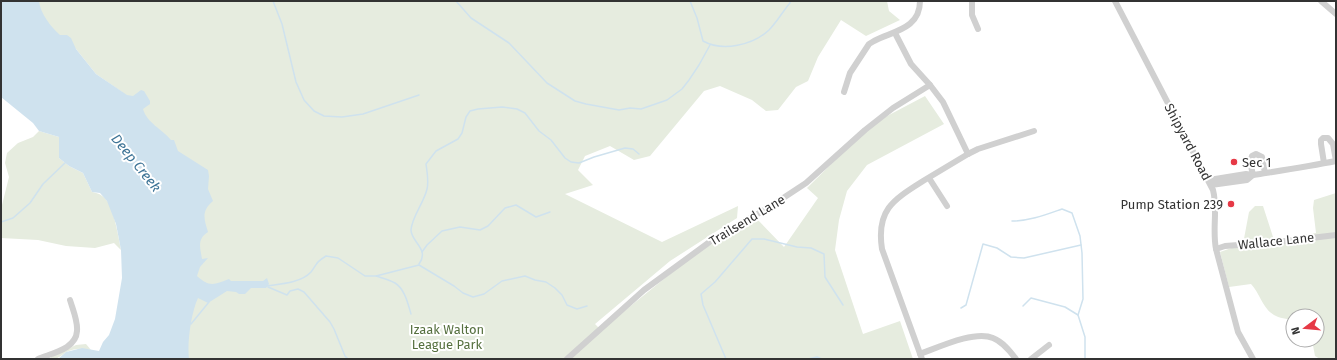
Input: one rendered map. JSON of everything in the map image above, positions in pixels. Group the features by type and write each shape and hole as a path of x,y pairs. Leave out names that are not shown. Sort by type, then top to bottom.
{"street":[{"path":"844,92 850,73 869,44 879,38 912,24 919,11 920,1"},
{"path":"972,1 972,14 978,28"},
{"name":"Shipyard Road","path":"1115,1 1210,182 1215,198 1214,236 1216,248 1238,332 1253,359"},
{"path":"1321,1 1336,14"},
{"path":"895,32 911,64 930,85 942,102 968,154"},
{"name":"Trailsend Lane","path":"567,359 644,290 715,238 768,208 806,183 893,108 930,85"},
{"path":"1016,359 1004,345 993,338 983,336 974,336 921,356 882,249 880,235 884,216 896,199 978,149 1034,131"},
{"path":"1210,182 1247,180 1253,175 1336,161 1333,144 1328,138 1321,140 1320,144 1324,163"},
{"path":"1253,175 1250,160 1252,156 1256,154 1262,158 1265,173"},
{"path":"929,178 947,206"},
{"name":"Wallace Lane","path":"1216,248 1336,235"},
{"path":"38,359 67,347 72,343 76,336 77,330 70,300"},
{"path":"1032,359 1049,345"}],"green space":[{"name":"Izaak Walton League Park","path":"3,1 887,1 889,11 900,20 866,36 841,20 818,57 808,81 796,87 778,110 766,111 752,100 720,86 704,91 650,156 634,160 610,146 585,156 578,170 593,185 565,194 662,242 738,206 737,218 670,261 595,324 601,330 696,253 757,219 784,247 818,198 807,188 872,124 925,96 944,124 867,165 847,191 839,220 835,250 863,334 900,321 913,359 173,359 122,92 96,74 76,49"},
{"path":"39,131 59,137 59,158 69,166 83,173 92,192 101,195 108,202 114,219 121,250 114,243 95,248 66,246 38,240 1,238 1,209 9,177 5,163 7,153 18,143 33,137"},
{"path":"1336,193 1336,359 1320,359 1315,356 1314,348 1325,348 1325,308 1285,308 1285,318 1274,315 1264,304 1251,284 1229,287 1220,252 1243,244 1249,212 1255,206 1263,206 1274,240 1316,233 1313,208 1314,200"},
{"path":"86,344 91,350 74,349 57,358 50,359 51,357 76,345"}],"water":[{"name":"Deep Creek","path":"1,1 39,1 41,10 53,28 60,35 67,35 71,38 76,49 96,74 127,95 133,96 141,90 144,91 150,101 150,104 143,109 151,122 171,140 174,140 178,151 208,170 208,189 213,201 207,208 204,215 208,232 202,237 200,247 202,259 208,258 200,267 197,276 201,280 212,284 229,279 231,281 263,281 267,278 269,284 266,288 251,288 245,294 227,291 208,303 198,298 193,312 190,328 189,359 58,359 66,352 82,348 99,351 103,342 109,335 115,319 122,278 121,250 116,224 107,201 100,193 92,192 83,173 69,166 59,158 59,137 39,131 33,123 1,97"}],"waterway":[{"path":"273,1 282,24 296,82 304,100 314,111 324,116 342,117 363,114 419,95"},
{"path":"456,1 471,18 509,43 547,83 575,101 619,110 630,108 641,109 667,100 682,89 699,65 710,45"},
{"path":"690,1 697,18 703,41 720,46 738,45 755,40 775,24 790,1"},
{"path":"419,264 422,259 422,254 411,230 428,186 426,164 436,151 458,139 462,133 466,117 470,111 502,107 517,109 525,113 539,131 551,140 565,158 571,162 579,163 625,148 633,149 639,154"},
{"path":"1,222 13,218 30,203 43,184 66,162"},
{"path":"422,252 427,245 442,231 460,227 480,230 488,226 505,208 516,205 536,217 550,212"},
{"path":"1012,221 1031,219 1062,209 1072,213 1080,236 1082,253 1083,299 1078,315 1085,337 1085,359"},
{"path":"726,359 703,305 701,294 715,282 752,239 764,239 797,247 811,248 824,254 825,277 843,305"},
{"path":"961,308 966,305 983,244 997,248 1011,257 1024,258 1081,245"},
{"path":"266,286 302,279 307,276 318,262 326,256 338,258 365,276 376,276 419,265 463,293 473,297 484,294 502,281 525,276 546,282 555,288 562,295 567,305 577,309 587,306"},
{"path":"376,276 395,283 401,289 406,297 411,314"},
{"path":"268,287 287,295 290,291 298,289 304,292 330,322 345,356 348,359"},
{"path":"1023,306 1031,298 1065,307 1078,315"},
{"path":"191,324 209,302"},
{"path":"808,359 817,357 822,359"}],"place":[{"name":"Sec 1","path":"1234,162"},
{"name":"Pump Station 239","path":"1231,204"}]}
